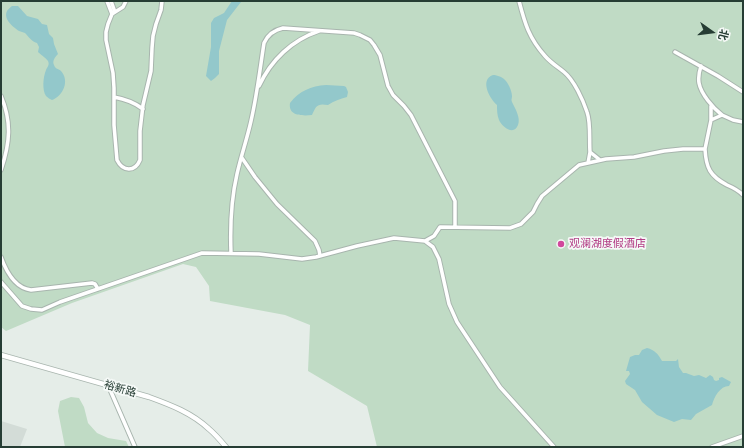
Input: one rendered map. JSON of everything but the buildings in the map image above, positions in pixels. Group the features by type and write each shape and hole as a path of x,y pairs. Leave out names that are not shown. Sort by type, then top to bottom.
{"street":[{"path":"107,1 114,13"},
{"path":"111,1 114,13"},
{"path":"126,1 123,7 114,13 108,24 106,36 114,80 114,125 117,160 122,168 127,169 135,167 140,160 140,131 151,71 153,36 161,10 162,1"},
{"path":"519,1 526,26 532,39 546,57 571,80 588,113 590,126 590,152 588,162"},
{"path":"231,253 232,203 236,178 250,127 257,92 264,43 271,32 283,28 348,32 360,35 370,40 378,49 388,86 393,95 408,110 455,201 455,227"},
{"path":"257,92 268,70 284,51 299,40 322,30"},
{"path":"675,52 743,92"},
{"path":"701,66 699,85 711,106 722,115 732,120 743,122"},
{"path":"1,96 6,112 9,134 1,170"},
{"path":"114,97 127,100 143,109"},
{"path":"711,106 711,120 705,149 710,171 715,178 738,189 743,195"},
{"path":"711,120 722,115"},
{"path":"425,241 434,236 440,227 510,228 521,224 533,212 542,196 579,165 588,162 634,157 683,148 705,149"},
{"path":"590,152 600,160"},
{"path":"242,158 274,200 315,241 320,256"},
{"path":"1,282 22,306 42,310 60,302 202,253 259,254 302,259 394,238 425,241 433,247 439,259 449,304 457,322 500,387 554,447"},
{"path":"1,257 4,266 16,283 20,287 26,289 31,290 92,283 95,284 98,289"},
{"name":"裕新路","path":"1,355 160,401 186,413 209,428 226,447"},
{"path":"108,385 135,447"},
{"path":"712,447 743,436"}],"shaded area":[{"path":"1,421 27,429 20,447 1,447"}],"green space":[{"path":"1,1 743,1 743,447 377,447 367,406 308,371 310,325 285,315 210,301 209,286 196,267 183,264 72,303 6,331 1,327"},
{"path":"71,397 79,398 84,407 88,423 97,433 108,438 126,441 129,447 65,447 58,411 60,401"}],"water":[{"path":"232,1 241,2 227,20 219,51 219,74 211,81 206,76 211,47 211,23 214,18 224,13"},
{"path":"12,6 18,6 27,16 38,19 42,24 47,25 49,34 53,38 58,54 54,59 53,64 64,75 65,84 62,92 52,100 46,96 43,87 44,76 49,62 38,52 39,47 37,43 25,33 19,31 7,20 7,11"},
{"path":"493,75 504,79 511,89 512,101 519,119 518,125 514,130 505,128 501,123 498,116 497,105 487,90 487,81 489,77"},
{"path":"326,85 346,87 348,92 347,97 328,105 321,104 317,106 312,115 300,115 293,113 290,103 297,95 310,88"},
{"path":"647,348 656,353 662,361 676,361 678,359 679,367 683,373 694,376 699,375 706,378 710,375 716,381 722,377 731,382 729,386 726,386 718,392 712,405 696,414 691,420 682,419 674,422 657,415 642,402 635,390 626,384 625,381 630,374 629,371 626,371 630,357 639,355 642,350"}],"place":[{"name":"观澜湖度假酒店","path":"561,244"}]}
